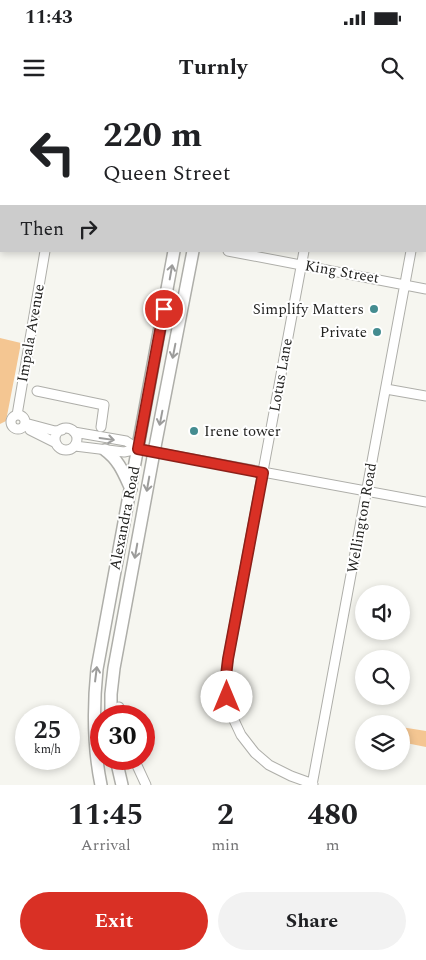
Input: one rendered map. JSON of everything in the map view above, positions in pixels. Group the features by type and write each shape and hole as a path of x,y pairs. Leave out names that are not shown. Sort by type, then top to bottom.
{"main road":[{"name":"Alexandra Road","path":"101,785 97,767 94,722 97,669 174,252"},
{"name":"Alexandra Road","path":"111,705 114,668 193,252"},
{"path":"106,450 114,457 123,470 131,489"},
{"path":"119,770 122,785"}],"street":[{"name":"Impala Avenue","path":"24,426 16,429 12,425 11,420 17,415 45,252"},
{"name":"King Street","path":"233,252 426,288"},
{"name":"Lotus Lane","path":"304,252 226,676 227,697 237,729 255,753 278,770 312,785"},
{"name":"Wellington Road","path":"312,785 411,252"},
{"path":"386,389 426,396"},
{"path":"37,391 104,405 100,426"},
{"path":"24,426 55,431 69,429 74,432 126,441 138,449"},
{"path":"24,426 65,450 72,449 75,446 124,452 138,449 426,502"},
{"path":"56,443 58,434 62,430"},
{"path":"74,432 77,437 75,446"},
{"path":"139,770 146,785"}],"shaded area":[{"path":"0,338 21,343 6,421 0,424"},
{"path":"410,728 426,731 426,747 410,744"}],"place":[{"name":"Simplify Matters","path":"374,309"},
{"name":"Private","path":"377,332"},
{"name":"Irene tower","path":"194,431"}],"route":[{"path":"164,309 138,449 263,473 228,659 226,676 227,697"}]}
